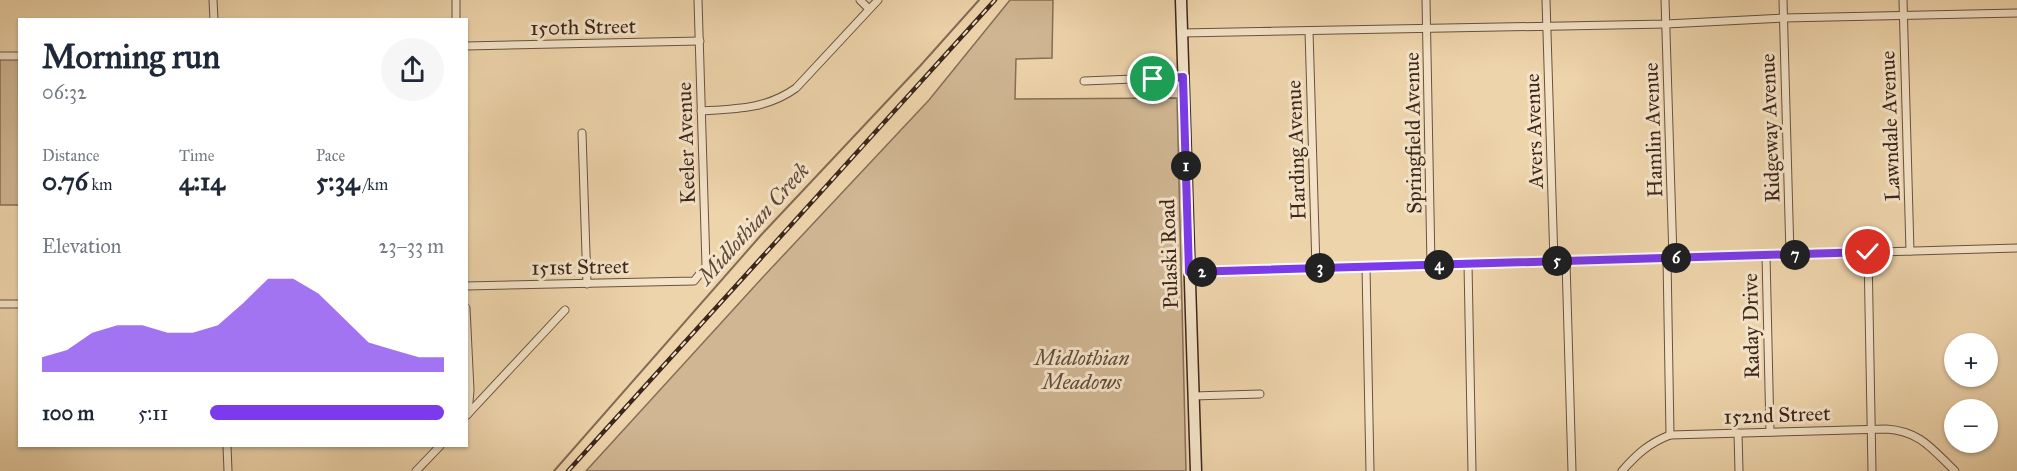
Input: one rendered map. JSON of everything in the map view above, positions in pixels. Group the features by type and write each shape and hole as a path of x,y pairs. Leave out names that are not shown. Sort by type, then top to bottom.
{"main road":[{"name":"Pulaski Road","path":"1181,0 1196,471"}],"street":[{"path":"213,0 214,18"},
{"path":"456,0 456,18"},
{"name":"Keeler Avenue","path":"694,281 706,266 698,0"},
{"path":"860,0 869,9"},
{"path":"701,111 748,108 782,98 796,88 878,0"},
{"name":"Springfield Avenue","path":"1426,0 1431,265"},
{"name":"Avers Avenue","path":"1546,0 1554,262"},
{"name":"Hamlin Avenue","path":"1665,0 1670,258 1670,435"},
{"name":"Ridgeway Avenue","path":"1784,0 1790,255"},
{"name":"Lawndale Avenue","path":"1903,0 1910,251"},
{"path":"1182,33 1666,24 1784,18 2017,13"},
{"name":"Harding Avenue","path":"1309,31 1316,268"},
{"name":"150th Street","path":"468,46 700,41"},
{"path":"0,56 18,56"},
{"path":"1083,81 1183,77"},
{"path":"582,134 587,284"},
{"path":"1189,272 2017,248"},
{"path":"1868,252 1872,471"},
{"name":"Raday Drive","path":"1766,255 1770,432"},
{"path":"1566,261 1572,471"},
{"path":"1467,264 1472,471"},
{"path":"1366,267 1370,471"},
{"name":"151st Street","path":"468,286 694,281"},
{"path":"0,304 18,303"},
{"path":"468,414 565,310"},
{"path":"468,349 470,390 468,407"},
{"path":"1193,396 1260,394"},
{"name":"152nd Street","path":"1622,471 1645,447 1670,435 1871,429 1903,430 1912,433 1955,471"},
{"path":"1738,433 1739,471"},
{"path":"227,447 228,471"},
{"path":"416,471 439,447"}],"green space":[{"name":"Midlothian Meadows","path":"1010,0 1053,0 1052,58 1016,59 1015,99 1177,98 1186,471 586,471 929,100"},
{"path":"0,56 18,56 18,205 0,205"}],"waterway":[{"name":"Midlothian Creek","path":"554,471 762,234 979,0"}],"railway":[{"path":"568,471 995,0"}],"route":[{"path":"1153,79 1183,77 1189,272 1868,252"}]}
